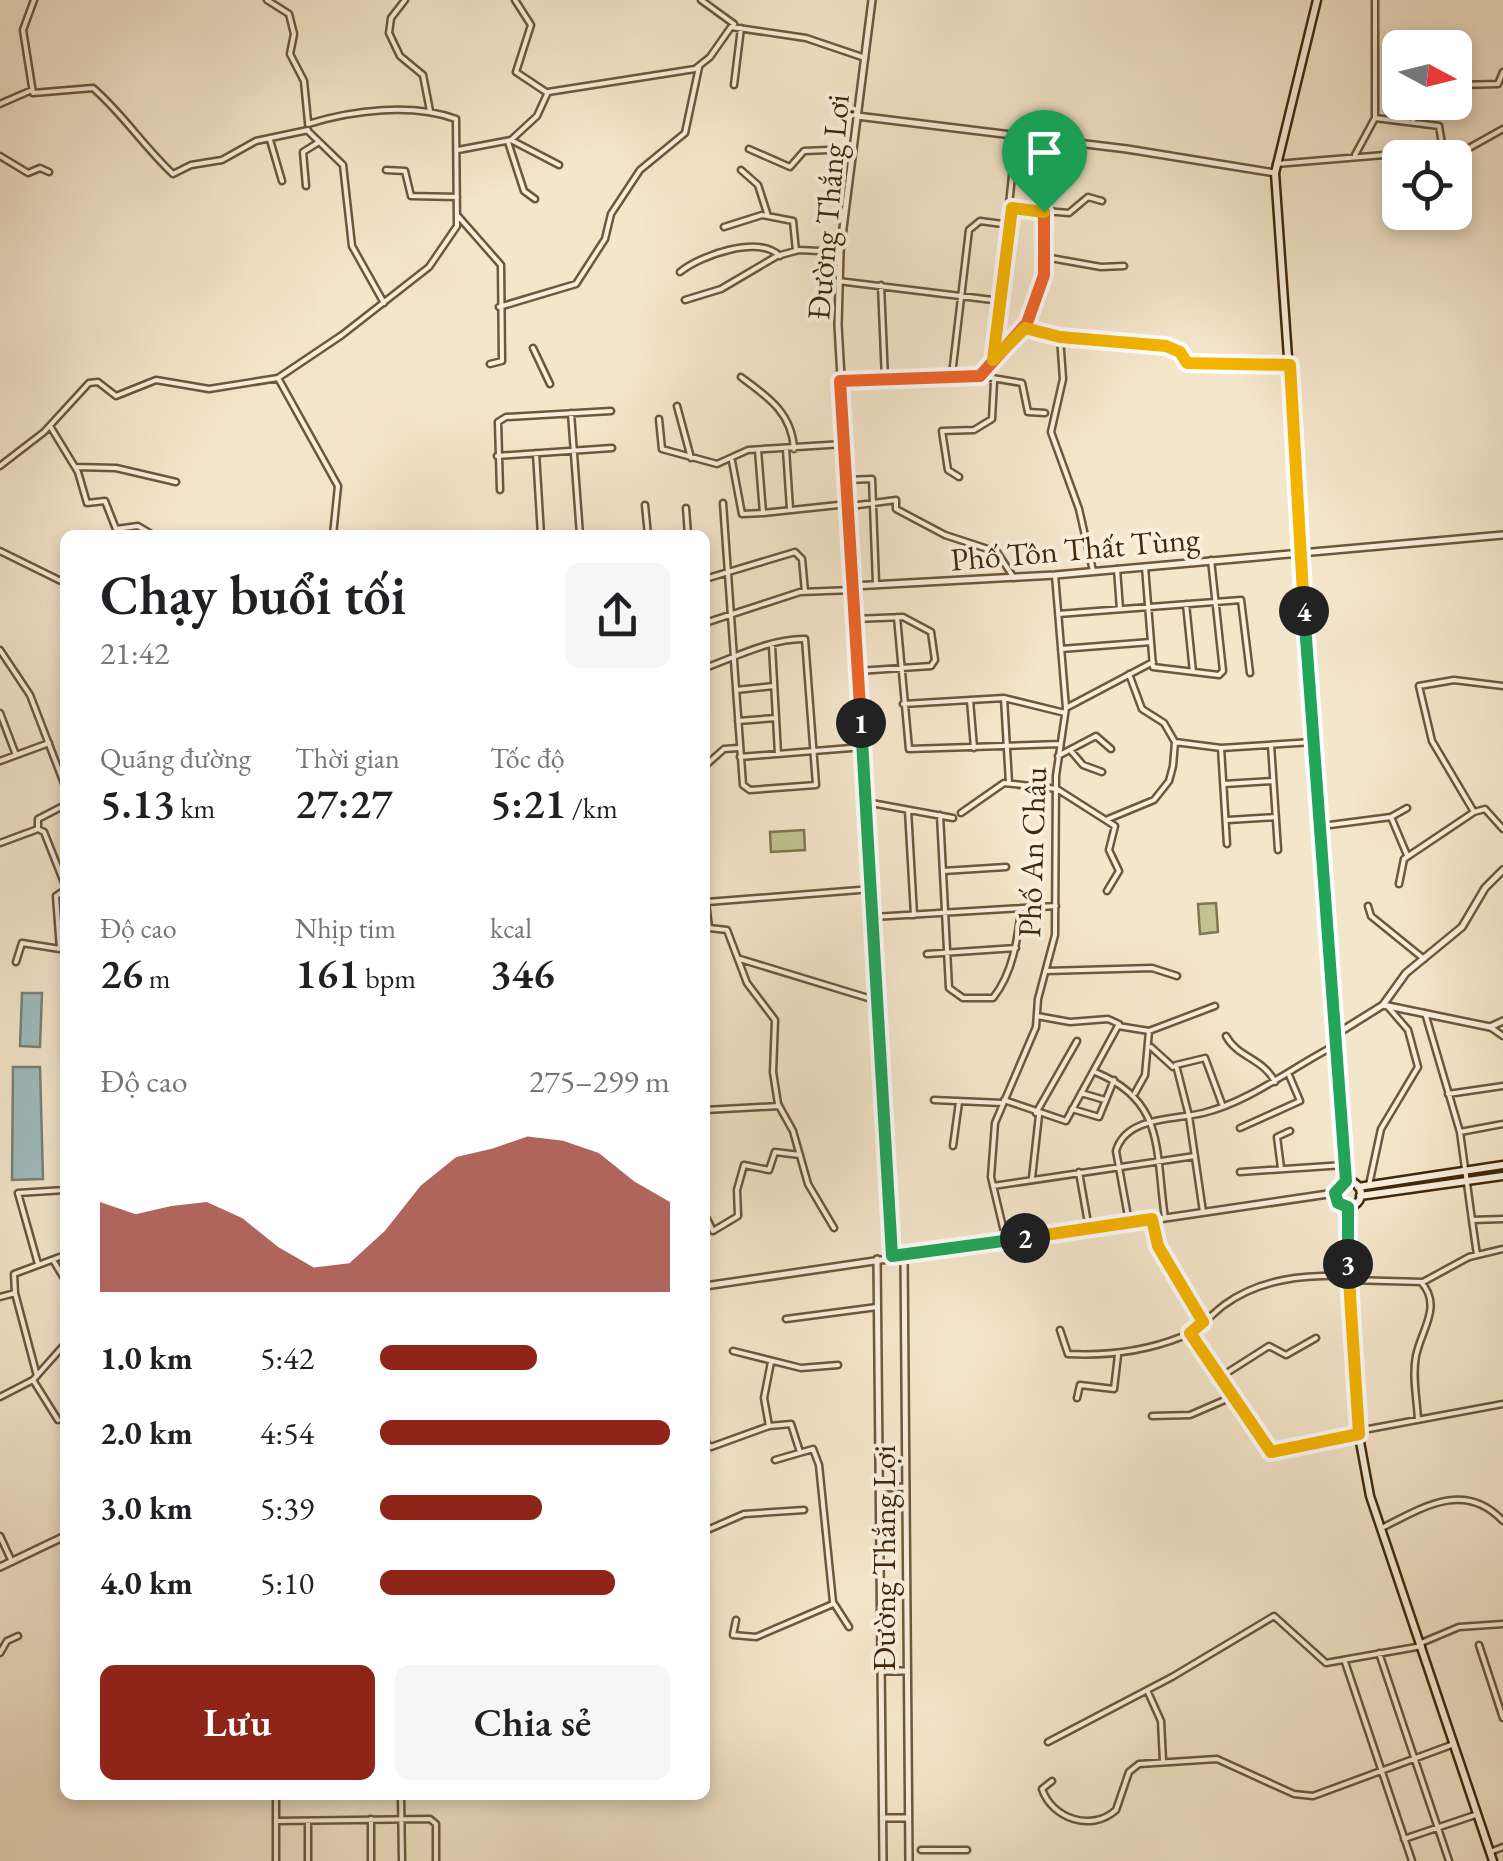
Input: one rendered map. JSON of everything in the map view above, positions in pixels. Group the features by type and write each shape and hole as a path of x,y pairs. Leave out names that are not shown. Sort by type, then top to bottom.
{"main road":[{"path":"1317,0 1276,168 1322,826 1333,1041 1346,1181 1335,1193 1338,1203 1348,1207"},
{"path":"1346,1181 1369,1185 1503,1164"},
{"path":"1493,1861 1382,1528 1358,1433 1348,1207 1360,1196 1503,1176"},
{"path":"1358,1186 1360,1196"}],"street":[{"path":"0,466 50,426 93,382 116,396 156,380 209,389 278,378 384,303 438,258 453,237 458,216 456,120 430,111 342,113 270,140 256,141 222,160 190,165 175,174 134,134 114,105 93,88 41,96 32,90 23,30 34,0"},
{"path":"267,0 289,14 294,34 290,54 304,81 308,127 342,166 352,246 384,303"},
{"path":"405,0 389,22 389,34 400,56 423,75 430,111"},
{"path":"515,0 531,26 516,72 546,92 640,80 699,66"},
{"path":"702,0 740,27"},
{"name":"Đường Thắng Lợi","path":"872,0 838,282 840,381 892,1256"},
{"path":"1354,158 1375,118 1375,0"},
{"path":"734,85 740,27"},
{"path":"499,308 576,284 604,239 611,214 640,170 685,132 699,66 728,30 740,27 806,38 865,58"},
{"path":"1472,85 1498,84 1503,72"},
{"path":"0,104 32,90"},
{"path":"456,150 510,141 537,116 546,92"},
{"path":"857,116 1276,168 1382,155"},
{"path":"1375,118 1439,126 1441,140"},
{"path":"1472,147 1503,129"},
{"path":"993,360 1012,208 1016,137"},
{"path":"270,140 274,167 282,181"},
{"path":"510,141 559,165"},
{"path":"510,141 524,191 535,199"},
{"path":"306,186 303,152 319,142"},
{"path":"750,150 790,166 805,151 853,149"},
{"path":"0,156 28,173 40,168 49,172"},
{"path":"386,170 405,171 411,196 457,198"},
{"path":"742,170 758,186 768,216"},
{"path":"1012,208 1073,212 1088,197 1102,201"},
{"path":"980,376 1025,328 1045,257 1044,212"},
{"path":"458,216 501,265 502,361 490,364"},
{"path":"724,227 768,216 793,221 796,251"},
{"path":"953,366 974,224 1010,225"},
{"path":"680,272 706,254 758,245 780,256"},
{"path":"685,300 721,289 796,251 840,252"},
{"path":"1045,257 1101,267 1124,266"},
{"path":"838,282 1000,301"},
{"path":"881,285 885,380"},
{"path":"1025,328 1060,337 1166,346 1180,352 1187,363 1290,365"},
{"path":"1060,337 1062,379 1051,432 1078,510 1092,571"},
{"path":"533,348 550,384"},
{"path":"840,381 980,376 1024,383 1028,412 1045,412"},
{"path":"741,377 779,407 792,428 794,449"},
{"path":"278,378 338,486 334,530"},
{"path":"959,477 948,470 942,432 974,430 992,419 994,381"},
{"path":"678,406 691,458"},
{"path":"500,490 498,422 506,417 611,411"},
{"path":"571,413 580,530"},
{"path":"659,419 660,447 717,464 732,460 744,450 844,444"},
{"path":"50,426 75,468 86,503 105,501 118,529 138,526 145,530"},
{"path":"497,456 612,448"},
{"path":"786,449 790,510"},
{"path":"758,450 763,513"},
{"path":"536,453 541,530"},
{"path":"732,460 742,516 896,500 896,509 944,535 997,552 1014,578"},
{"path":"75,468 116,468 176,482"},
{"path":"846,480 872,479 876,586"},
{"path":"710,666 734,658 798,638 808,642 818,782 812,787 745,789 740,757 734,658 723,503"},
{"path":"645,505 648,530"},
{"path":"686,508 688,530"},
{"name":"Phố Tôn Thất Tùng","path":"853,588 1054,575 1503,535"},
{"path":"0,551 60,581"},
{"path":"710,578 794,552 802,558 804,592"},
{"path":"1145,566 1153,667 1219,675 1223,671 1211,560"},
{"path":"1117,569 1120,609"},
{"name":"Phố An Châu","path":"1006,1240 993,1186 994,1131 1037,1016 1054,942 1056,789 1066,710 1054,575"},
{"path":"710,622 804,592 853,588"},
{"path":"1058,614 1243,602 1250,673"},
{"path":"1186,604 1193,672"},
{"path":"855,619 897,617 931,632 936,660 931,666 858,671"},
{"path":"897,617 909,749 1060,744"},
{"path":"1061,649 1151,642"},
{"path":"772,646 778,754"},
{"path":"0,650 30,695 60,772"},
{"path":"904,704 1004,698 1066,710 1152,662"},
{"path":"1107,820 1162,792 1170,781 1176,742 1164,723 1142,709 1129,674"},
{"path":"1474,812 1432,741 1419,686 1454,680 1503,686"},
{"path":"736,690 774,686"},
{"path":"1004,698 1009,782"},
{"path":"970,700 974,748"},
{"path":"0,713 16,755"},
{"path":"738,722 776,718"},
{"path":"1058,756 1096,736 1111,749"},
{"path":"0,761 49,742"},
{"path":"1176,742 1221,748 1314,742"},
{"path":"1270,745 1278,850"},
{"path":"710,761 724,748 740,748"},
{"path":"740,757 863,748"},
{"path":"1221,748 1227,844"},
{"path":"1071,751 1083,765 1102,772"},
{"path":"1224,784 1273,781"},
{"path":"961,813 1009,782 1056,789 1115,826 1109,850 1119,871 1107,891"},
{"path":"866,802 954,818"},
{"path":"38,829 38,818 60,807"},
{"path":"1322,826 1391,817 1407,808"},
{"path":"1399,884 1401,864 1407,856 1474,812 1485,809 1503,830"},
{"path":"908,810 914,915"},
{"path":"940,815 950,988 962,998 993,998 1016,948 1021,908"},
{"path":"1228,820 1276,816"},
{"path":"1391,817 1407,856"},
{"path":"0,843 38,829 46,833 60,874"},
{"path":"943,871 1006,867"},
{"path":"1129,1222 1116,1146 1151,1120 1190,1116 1222,1106 1289,1075 1384,1005 1402,977 1462,927 1485,888 1503,870"},
{"path":"710,902 872,889"},
{"path":"16,962 22,942 52,951 60,949 56,896 60,892"},
{"path":"873,917 1056,906"},
{"path":"1368,906 1370,916 1424,959"},
{"path":"710,928 727,930 750,988 774,1020 773,1072 779,1106 808,1184 834,1228"},
{"path":"928,954 1016,948"},
{"path":"738,958 878,1001"},
{"path":"1046,971 1142,967 1177,976"},
{"path":"1384,1005 1490,1027 1503,1036"},
{"path":"1369,1185 1381,1130 1418,1067 1408,1030 1384,1005"},
{"path":"1118,1026 1150,1031 1216,1006"},
{"path":"1424,1013 1460,1132 1476,1255"},
{"path":"934,1100 1003,1102 1064,1122 1118,1026 1117,1020 1070,1022 1037,1016"},
{"path":"1490,1027 1503,1021"},
{"path":"1135,1093 1145,1076 1150,1031"},
{"path":"1226,1036 1234,1048 1264,1063 1275,1082"},
{"path":"1032,1178 1038,1114 1077,1041"},
{"path":"1150,1048 1174,1068 1190,1116 1203,1212"},
{"path":"1174,1068 1204,1058 1222,1106"},
{"path":"1094,1072 1135,1093 1151,1120 1164,1218"},
{"path":"1240,1128 1300,1101 1289,1075"},
{"path":"1072,1109 1098,1118 1114,1080"},
{"path":"1448,1094 1503,1086"},
{"path":"1081,1093 1106,1100"},
{"path":"953,1146 959,1102"},
{"path":"710,1110 779,1106"},
{"path":"1460,1132 1503,1124"},
{"path":"1282,1168 1277,1137 1290,1131"},
{"path":"710,1225 713,1231 738,1216 737,1190 744,1166 769,1170 775,1152 800,1155"},
{"path":"993,1186 1195,1156"},
{"path":"1240,1172 1344,1164"},
{"path":"1079,1172 1089,1229"},
{"path":"38,1264 18,1193 60,1190"},
{"path":"710,1285 1335,1193"},
{"path":"1152,1219 1158,1246 1203,1322"},
{"path":"1472,1220 1503,1219"},
{"path":"1060,1330 1068,1354 1118,1355 1190,1333 1233,1299 1264,1285 1303,1275 1421,1282 1476,1255 1503,1249"},
{"name":"Đường Thắng Lợi","path":"904,1255 909,1861"},
{"path":"58,1420 35,1378 15,1293 15,1272 60,1257"},
{"name":"Đường Thắng Lợi","path":"877,1259 883,1861"},
{"path":"53,1260 60,1272"},
{"path":"1418,1420 1417,1352 1431,1312 1430,1293 1421,1282"},
{"path":"0,1296 15,1293"},
{"path":"786,1319 877,1306"},
{"path":"1190,1333 1269,1451 1503,1404"},
{"path":"1222,1376 1269,1346 1286,1355 1316,1338"},
{"path":"0,1397 35,1378 60,1350"},
{"path":"732,1351 801,1368 838,1365"},
{"path":"1077,1398 1080,1385 1114,1389 1118,1355"},
{"path":"769,1426 764,1398 771,1362"},
{"path":"1152,1416 1190,1415 1234,1396"},
{"path":"710,1445 716,1447 769,1426 792,1425 800,1452"},
{"path":"775,1460 812,1448 819,1465 833,1604 848,1627"},
{"path":"879,1488 906,1487"},
{"path":"1382,1528 1456,1498 1482,1502 1503,1521"},
{"path":"710,1529 744,1514 804,1510"},
{"path":"0,1536 12,1562"},
{"path":"0,1568 60,1538"},
{"path":"736,1620 734,1635 756,1636 833,1604"},
{"path":"1048,1742 1274,1616 1325,1662 1422,1645 1459,1627 1503,1624"},
{"path":"0,1652 7,1641 18,1636"},
{"path":"1479,1645 1503,1718"},
{"path":"1379,1653 1448,1861"},
{"path":"1345,1660 1412,1861"},
{"path":"881,1671 907,1671"},
{"path":"1147,1690 1161,1721 1163,1761"},
{"path":"1052,1781 1042,1789 1050,1807 1081,1822 1100,1821 1116,1810 1132,1768 1163,1761 1217,1759 1294,1794 1312,1796 1454,1744"},
{"path":"276,1800 276,1861"},
{"path":"401,1800 402,1861"},
{"path":"1404,1839 1476,1814"},
{"path":"883,1818 908,1818"},
{"path":"371,1819 371,1861"},
{"path":"276,1820 435,1821 436,1861"},
{"path":"308,1821 308,1861"},
{"path":"1490,1852 1503,1847"},
{"path":"921,1850 967,1850"},
{"path":"943,1850 943,1861"}],"green space":[{"path":"804,830 805,850 771,852 770,832"},
{"path":"1216,903 1218,932 1200,934 1198,904"}],"water":[{"path":"22,993 42,993 40,1047 20,1046"},
{"path":"13,1067 40,1067 43,1179 12,1180"}],"route":[{"path":"1044,212 1012,208 993,360 1019,336 1025,328 1060,337 1166,346 1180,352 1187,363 1290,365 1333,1036 1346,1181 1338,1185 1335,1197 1348,1207 1346,1242 1359,1434 1268,1450 1190,1333 1203,1322 1155,1241 1152,1219 892,1256 840,381 930,381 980,376 1019,336 1027,323 1044,275 1044,212"}]}
